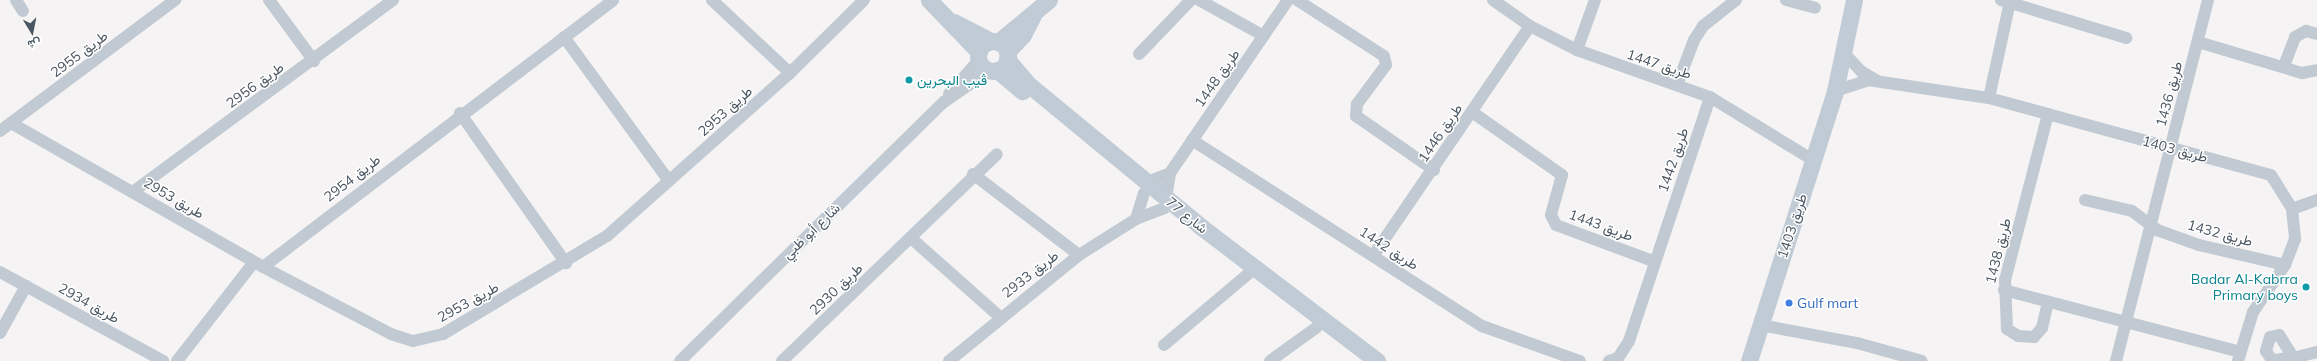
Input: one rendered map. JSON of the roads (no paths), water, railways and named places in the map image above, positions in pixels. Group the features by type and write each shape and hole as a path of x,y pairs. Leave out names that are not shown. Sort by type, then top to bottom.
{"street":[{"path":"16,0 23,11"},
{"name":"طريق 2955","path":"0,131 175,0"},
{"path":"269,0 314,61"},
{"name":"طريق 2956","path":"134,191 314,61 393,0"},
{"name":"طريق 2954","path":"177,361 259,264 613,0"},
{"path":"712,0 790,73"},
{"name":"طريق 2953","path":"11,123 134,191 259,264 391,334 413,341 444,334 566,263 607,236 790,73 864,0"},
{"name":"شارع 77","path":"929,0 1146,187 1377,361"},
{"name":"شارع أبو ظبي","path":"680,361 944,102 994,56 1023,35 1033,15 1049,0"},
{"path":"1139,54 1192,0"},
{"path":"1199,0 1264,36"},
{"name":"طريق 1448","path":"1166,203 1170,173 1288,0"},
{"path":"1297,0 1384,56 1386,65 1357,104 1356,116 1434,170"},
{"name":"طريق 1447","path":"1493,0 1530,26 1577,50 1710,97 1813,160"},
{"path":"1577,50 1595,0"},
{"path":"1677,85 1694,40 1703,26 1736,0"},
{"path":"1786,0 1816,8"},
{"name":"طريق 1403","path":"1749,361 1835,91 1854,0"},
{"name":"طريق 1436","path":"2149,223 2208,0"},
{"path":"1988,98 2005,1 2126,38"},
{"name":"طريق 1446","path":"1373,256 1434,170 1530,26"},
{"path":"2284,66 2295,37 2306,31 2317,34"},
{"path":"564,37 669,181"},
{"path":"2198,42 2284,66 2306,74 2317,70"},
{"name":"طريق 1403","path":"1844,53 1862,72 1877,80"},
{"name":"طريق 1403","path":"1835,91 1851,82 1877,80 1988,98 2271,175 2292,208 2295,239 2285,265 2253,312 2239,357"},
{"name":"طريق 1442","path":"1609,361 1618,358 1629,341 1653,260 1710,97"},
{"name":"طريق 1443","path":"1472,112 1562,175 1551,215 1556,225 1653,260"},
{"path":"460,113 566,263"},
{"name":"طريق 1438","path":"2048,114 2004,290 2006,326 2018,336 2029,338 2039,334 2048,302"},
{"name":"طريق 1442","path":"1192,140 1482,326 1580,361"},
{"name":"طريق 2930","path":"782,361 910,238 973,174 997,154"},
{"path":"1136,219 1146,187 1170,173"},
{"path":"973,174 1079,255"},
{"name":"طريق 1432","path":"2086,200 2132,211 2163,232 2199,245 2285,265"},
{"path":"2292,208 2317,200"},
{"name":"شارع 77","path":"1166,203 1248,274 1360,361"},
{"name":"طريق 2933","path":"949,361 1000,317 1079,255 1136,219 1166,203"},
{"path":"2116,361 2149,223"},
{"path":"910,238 1000,317"},
{"name":"طريق 2934","path":"0,272 163,361"},
{"path":"1164,345 1248,274"},
{"path":"0,333 26,286"},
{"path":"2004,290 2125,322 2239,357"},
{"path":"1760,326 1857,343 1922,361"},
{"path":"1270,361 1316,328"},
{"path":"2294,358 2317,352"}],"place":[{"name":"ڤيب البحرين","path":"909,80"},
{"name":"Badar Al-Kabrra Primary boys","path":"2306,287"},
{"name":"Gulf mart","path":"1789,303"}]}
